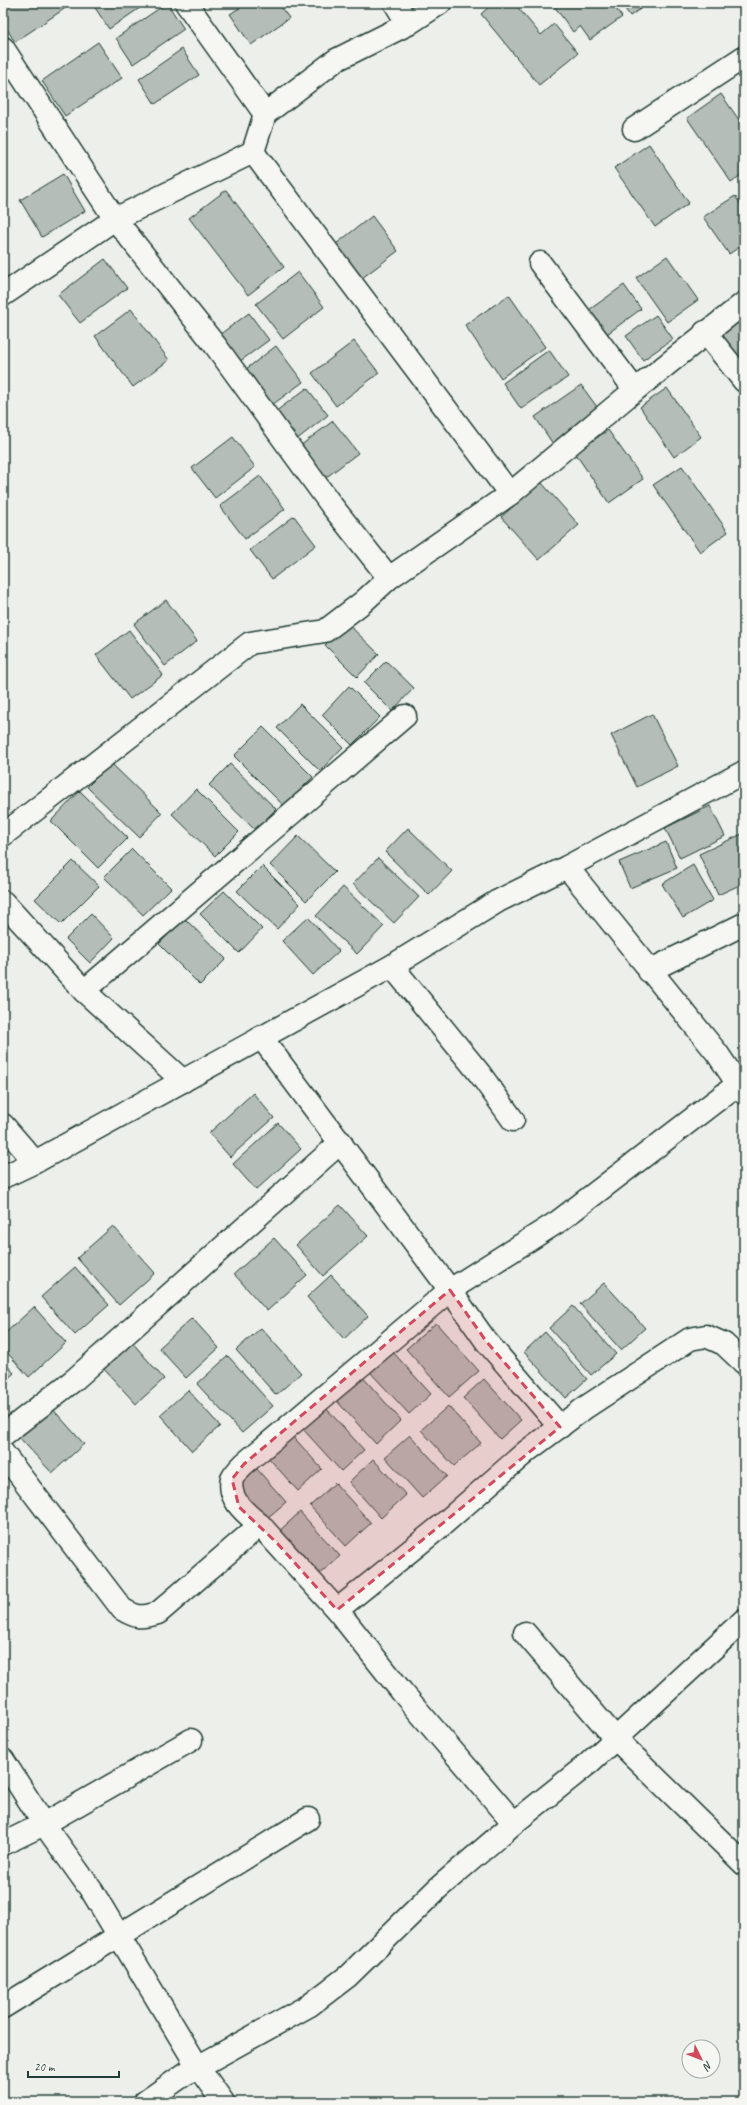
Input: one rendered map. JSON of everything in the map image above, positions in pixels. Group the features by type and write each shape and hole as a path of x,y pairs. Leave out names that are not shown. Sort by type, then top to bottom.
{"street":[{"path":"186,3 265,114"},
{"path":"395,3 408,24"},
{"path":"3,295 115,219 253,152 265,114 336,60 408,24 440,3"},
{"path":"3,48 115,219 215,345 332,506 389,578"},
{"path":"634,129 744,56"},
{"path":"253,152 510,494"},
{"path":"540,263 635,390"},
{"path":"3,835 250,643 325,631 363,602 389,578 510,494 705,332 744,303"},
{"path":"705,332 744,381"},
{"path":"84,991 405,716"},
{"path":"3,1177 35,1162 392,966 498,901 567,867 744,772"},
{"path":"514,1823 402,1692 336,1610 260,1526 239,1507 233,1492 232,1479 244,1464 450,1290 559,1221 741,1089 717,1053 649,971 567,867"},
{"path":"3,902 84,991 183,1081"},
{"path":"649,971 744,924"},
{"path":"392,966 480,1074 514,1120"},
{"path":"261,1037 341,1142 486,1341 560,1427"},
{"path":"3,1125 35,1162"},
{"path":"3,1435 80,1374 341,1142"},
{"path":"336,1610 441,1526 527,1452 586,1407 690,1339 706,1336 724,1344 744,1363"},
{"path":"3,1453 122,1609 133,1616 142,1617 158,1613 260,1526"},
{"path":"145,2102 198,2067 310,2005 348,1976 437,1889 616,1739 744,1620"},
{"path":"525,1633 616,1739 744,1864"},
{"path":"3,1844 44,1824 191,1740"},
{"path":"3,1760 44,1824 92,1891 198,2067 223,2102"},
{"path":"3,2007 118,1934 308,1819"}],"highlighted area":[{"path":"450,1290 486,1341 560,1427 337,1610 277,1543 239,1507 232,1479 244,1464"}],"building":[{"path":"3,3 68,3 70,5 15,42 3,23"},
{"path":"92,3 147,3 109,29"},
{"path":"167,3 184,29 133,64 116,38"},
{"path":"247,3 278,3 289,18 251,45 230,14"},
{"path":"493,3 514,3 541,35 554,24 578,53 539,85 481,14"},
{"path":"552,3 612,3 622,17 590,40 580,26 573,32"},
{"path":"621,3 649,3 630,16"},
{"path":"98,42 122,78 65,116 42,81"},
{"path":"182,49 199,75 155,104 139,79"},
{"path":"721,94 744,127 744,173 731,182 687,118"},
{"path":"649,144 689,203 655,227 614,168"},
{"path":"63,174 85,211 42,237 20,200"},
{"path":"226,190 284,267 248,295 189,218"},
{"path":"735,196 744,209 744,244 729,254 703,217"},
{"path":"372,216 398,251 358,281 332,247"},
{"path":"667,256 698,300 667,322 636,278"},
{"path":"105,259 127,288 80,323 58,295"},
{"path":"298,272 324,307 283,339 256,304"},
{"path":"624,285 641,309 603,337 586,312"},
{"path":"509,295 545,347 501,378 465,325"},
{"path":"131,309 169,360 133,387 95,336"},
{"path":"249,313 269,340 239,362 219,335"},
{"path":"744,313 744,355 736,361 716,334"},
{"path":"656,315 673,339 643,360 626,336"},
{"path":"354,341 379,373 336,406 312,373"},
{"path":"276,346 303,382 268,408 241,373"},
{"path":"549,350 568,377 521,409 503,383"},
{"path":"581,385 600,411 553,444 535,417"},
{"path":"307,388 328,415 296,440 275,412"},
{"path":"667,388 701,437 674,457 640,407"},
{"path":"333,421 358,453 320,482 296,449"},
{"path":"608,430 643,479 609,503 575,453"},
{"path":"233,437 255,467 215,498 192,468"},
{"path":"682,466 728,532 700,552 653,485"},
{"path":"260,476 285,509 245,539 220,506"},
{"path":"541,482 579,525 539,560 501,517"},
{"path":"294,516 316,545 272,579 250,550"},
{"path":"166,600 197,641 165,666 134,624"},
{"path":"347,623 379,654 357,677 325,645"},
{"path":"129,630 163,675 130,699 96,655"},
{"path":"386,661 414,688 392,711 364,683"},
{"path":"349,686 380,717 352,745 322,715"},
{"path":"300,704 343,747 320,771 277,728"},
{"path":"652,714 678,766 637,787 611,735"},
{"path":"263,727 313,777 284,806 234,756"},
{"path":"111,763 162,813 139,837 87,787"},
{"path":"230,764 276,809 255,830 209,785"},
{"path":"196,789 239,832 215,856 172,814"},
{"path":"80,791 128,838 98,868 51,821"},
{"path":"710,806 725,836 680,858 665,828"},
{"path":"408,828 452,871 429,895 385,852"},
{"path":"744,833 744,883 718,895 699,854"},
{"path":"298,836 335,872 306,901 270,865"},
{"path":"666,842 677,868 630,888 619,862"},
{"path":"132,849 171,888 143,915 104,877"},
{"path":"378,858 419,897 394,923 353,884"},
{"path":"73,861 99,886 61,924 35,899"},
{"path":"693,865 713,900 683,918 662,884"},
{"path":"262,866 300,904 277,929 237,891"},
{"path":"343,887 384,926 357,954 316,916"},
{"path":"224,891 262,929 239,953 200,914"},
{"path":"91,914 114,938 90,963 66,939"},
{"path":"308,917 339,951 313,975 282,941"},
{"path":"184,918 226,959 200,985 159,944"},
{"path":"253,1093 274,1118 230,1157 209,1133"},
{"path":"278,1123 301,1149 256,1190 233,1164"},
{"path":"340,1205 368,1236 323,1276 296,1245"},
{"path":"113,1226 155,1273 119,1305 77,1258"},
{"path":"274,1238 307,1275 267,1311 234,1274"},
{"path":"75,1267 109,1305 75,1335 41,1297"},
{"path":"331,1275 368,1316 344,1339 307,1297"},
{"path":"604,1283 645,1328 621,1350 580,1304"},
{"path":"573,1306 616,1354 591,1375 549,1328"},
{"path":"34,1307 66,1343 29,1377 3,1348 3,1335"},
{"path":"192,1318 219,1348 186,1378 159,1348"},
{"path":"436,1323 479,1371 449,1397 406,1349"},
{"path":"261,1328 301,1373 276,1395 236,1350"},
{"path":"545,1332 587,1379 566,1398 524,1352"},
{"path":"131,1341 164,1379 136,1404 102,1367"},
{"path":"392,1351 431,1394 409,1414 369,1371"},
{"path":"228,1356 273,1406 242,1433 197,1384"},
{"path":"3,1361 14,1373 3,1383"},
{"path":"360,1374 401,1420 376,1444 334,1398"},
{"path":"484,1379 521,1420 500,1439 463,1398"},
{"path":"188,1390 220,1426 192,1451 160,1415"},
{"path":"50,1406 84,1444 52,1473 17,1435"},
{"path":"448,1406 481,1443 454,1466 421,1430"},
{"path":"325,1407 364,1450 341,1471 302,1428"},
{"path":"290,1433 322,1469 298,1491 266,1455"},
{"path":"410,1435 447,1476 422,1498 385,1457"},
{"path":"373,1459 406,1495 381,1518 349,1482"},
{"path":"256,1468 286,1502 266,1519 236,1486"},
{"path":"335,1483 371,1523 346,1546 310,1506"},
{"path":"300,1512 340,1556 316,1577 276,1534"}]}
